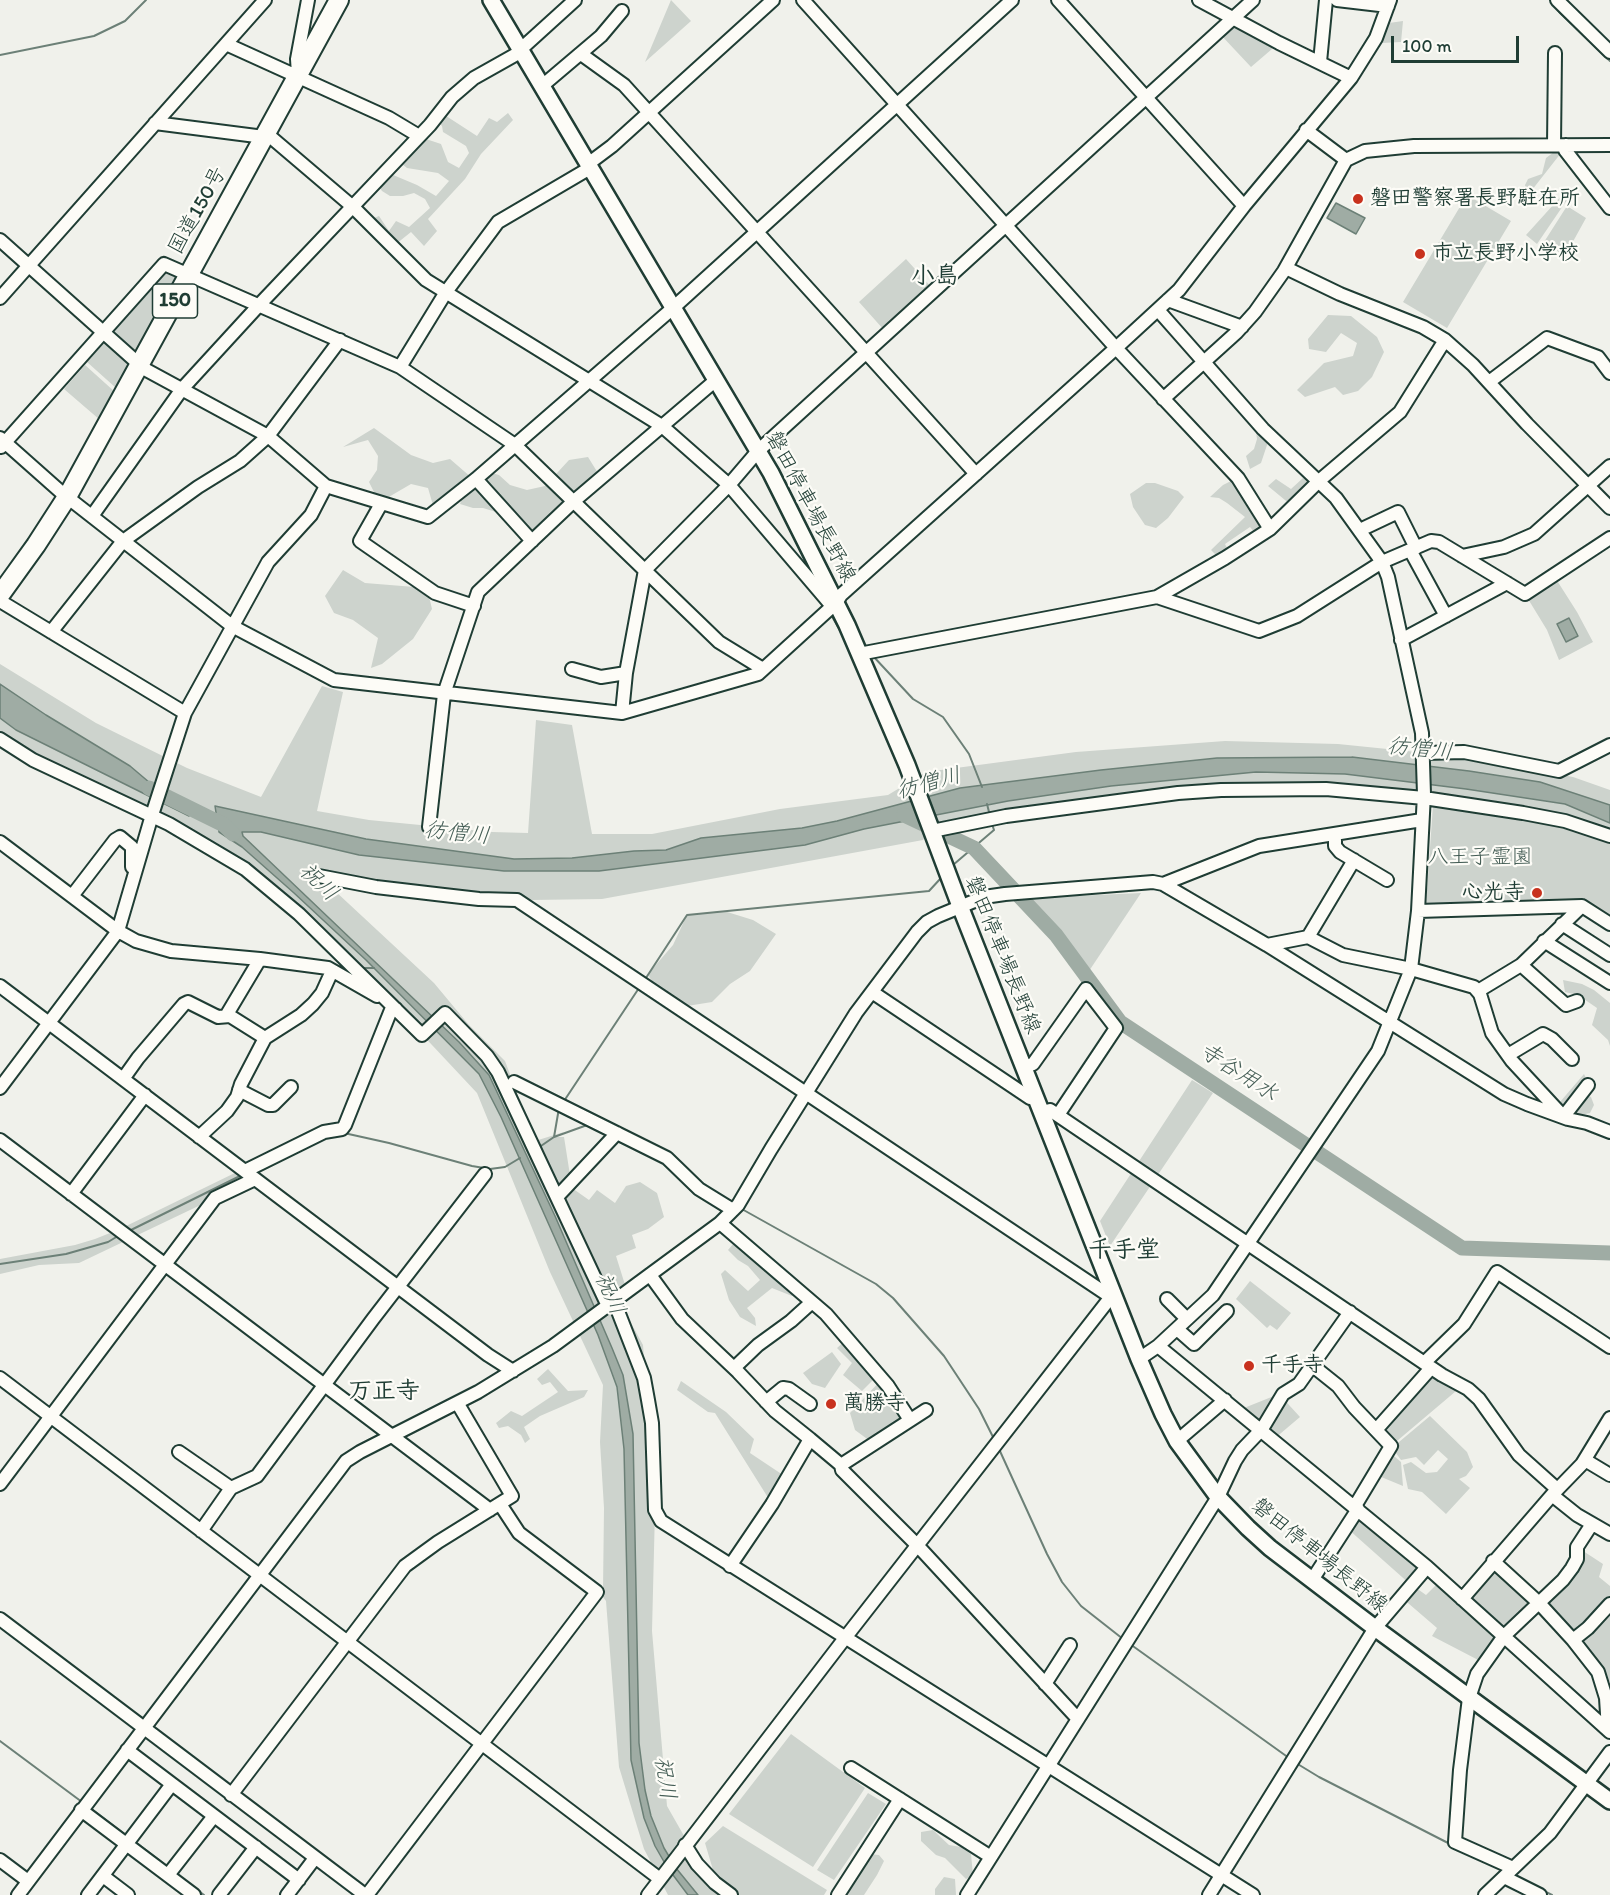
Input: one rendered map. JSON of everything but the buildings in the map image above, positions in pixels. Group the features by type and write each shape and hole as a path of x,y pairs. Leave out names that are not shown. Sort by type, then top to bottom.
{"highway":[{"name":"国道150号","path":"0,595 36,545 66,496 339,0"}],"main road":[{"name":"磐田停車場長野線","path":"492,0 776,482 859,654 915,786 1112,1295 1177,1440 1218,1497 1248,1528 1375,1628 1610,1801"}],"street":[{"path":"0,298 265,0"},
{"path":"298,75 297,59 308,0"},
{"path":"92,516 182,389 419,136 452,97 474,78 522,50 575,0"},
{"path":"400,366 444,291 498,222 589,166 773,0"},
{"path":"803,0 1006,223 1116,348 1238,478 1270,529"},
{"path":"0,240 140,365 268,436 326,486 428,517 476,479 674,308 1012,0"},
{"path":"1058,0 1244,206"},
{"path":"1199,0 1351,78"},
{"path":"622,713 626,674 645,570 729,485 758,451 1253,0"},
{"path":"1320,62 1326,0"},
{"path":"763,669 719,642 515,445 400,366 261,303 164,264 106,335 4,444 66,496 232,626 334,681 622,713 758,675 834,605 841,595 1179,290 1244,206 1351,78 1376,38 1389,3 1337,0"},
{"path":"1563,2 1610,52"},
{"path":"542,86 601,36 621,11"},
{"path":"226,44 389,118 419,136"},
{"path":"1556,53 1560,145 1610,208"},
{"path":"581,54 624,85 643,108 650,112 976,474"},
{"path":"155,123 265,135 353,207 426,280 591,378 662,426 729,485 834,605"},
{"path":"1306,130 1346,160"},
{"path":"1163,399 1242,327 1255,312 1286,268 1346,160 1365,151 1414,146 1610,145"},
{"path":"1286,268 1340,294 1423,327 1445,340 1489,382 1610,508"},
{"path":"1168,300 1242,327"},
{"path":"1139,1359 1158,1346 1213,1296 1378,1051 1411,969 1418,911 1424,796 1422,733 1388,577 1382,562 1336,498 1320,480 1275,442 1158,310"},
{"path":"1489,382 1547,338 1598,357 1610,373"},
{"path":"51,632 123,541 198,486 240,461 268,436 340,340"},
{"path":"859,654 1157,597 1270,529 1320,480 1400,412 1445,340"},
{"path":"429,827 444,694 478,592 574,501 716,380"},
{"path":"1462,556 1504,547 1534,534 1610,466"},
{"path":"476,479 532,541"},
{"path":"0,1088 119,929 185,713 268,562 311,515 326,486"},
{"path":"381,504 360,541 435,593 474,606"},
{"path":"1360,530 1398,512 1413,549 1446,616"},
{"path":"1157,597 1259,631 1297,616 1382,562 1431,541 1439,542 1525,594 1610,537"},
{"path":"1401,640 1507,583"},
{"path":"0,601 185,713"},
{"path":"572,669 602,677 626,674"},
{"path":"0,739 56,772 152,815 214,849 272,890 422,1035 445,1012 487,1056 498,1071 644,1378 652,1423 655,1510 657,1516 666,1525 1222,1875 1237,1891 1253,1895"},
{"path":"1424,753 1464,752 1559,771 1610,745"},
{"path":"932,831 1006,816 1178,793 1221,790 1326,789 1424,796 1565,821 1610,836"},
{"path":"1163,884 1259,846 1335,836 1422,820"},
{"path":"1335,836 1335,846 1340,852 1387,880"},
{"path":"73,894 115,840 120,837 134,851 130,892"},
{"path":"0,842 136,941 171,951 313,965 332,970 395,1007"},
{"path":"1308,938 1354,860"},
{"path":"319,876 375,887 479,899 517,900 1112,1295 648,1895"},
{"path":"18,1895 346,1461 458,1404 553,1346 720,1223 738,1205 856,1013 917,932 927,922 960,906 984,897 1005,894 1153,882 1163,884 1267,945 1504,1094 1610,1132"},
{"path":"1418,911 1582,906 1610,924"},
{"path":"1478,991 1521,965 1582,906"},
{"path":"1562,924 1610,955"},
{"path":"1267,945 1308,938 1344,955 1411,969 1474,987 1478,991 1492,1033 1508,1055 1563,1116"},
{"path":"1544,941 1610,983"},
{"path":"226,1016 260,959"},
{"path":"1521,965 1566,1005 1577,1001"},
{"path":"200,1137 227,1111 237,1097 265,1038 301,1015 313,1004 322,993 332,970"},
{"path":"0,986 399,1288 513,1371"},
{"path":"1024,1067 1034,1064 1086,989 1116,1028 1058,1115"},
{"path":"872,992 1030,1098 1036,1096"},
{"path":"123,1079 138,1058 188,1002 218,1017 230,1016 265,1038"},
{"path":"245,1171 324,1132 342,1129 391,1010 395,1007"},
{"path":"1508,1055 1543,1034 1552,1039 1572,1059"},
{"path":"514,1082 667,1158 699,1189 733,1210"},
{"path":"1563,1116 1588,1085"},
{"path":"239,1090 268,1105 273,1105 291,1087"},
{"path":"71,1194 145,1095"},
{"path":"1042,1112 1050,1110 1058,1115 1427,1365 1468,1389 1479,1399 1520,1455 1554,1492 1592,1524 1610,1534"},
{"path":"557,1197 616,1133"},
{"path":"0,1140 392,1437 495,1507 519,1533 597,1592 483,1745 366,1895 0,1619"},
{"path":"201,1531 231,1488 257,1476 485,1174"},
{"path":"0,1484 215,1198 255,1179"},
{"path":"720,1223 832,1321 888,1386 910,1420"},
{"path":"1376,1430 1427,1365 1464,1324 1497,1272 1610,1347"},
{"path":"650,1275 682,1318 766,1402 841,1465 842,1470 917,1545 1078,1719"},
{"path":"1167,1299 1187,1319"},
{"path":"734,1368 758,1345 812,1302"},
{"path":"1177,1329 1194,1344 1227,1311"},
{"path":"967,1895 1218,1497 1235,1461 1262,1429 1283,1394 1299,1384 1313,1366 1350,1312"},
{"path":"1158,1346 1357,1507 1609,1731"},
{"path":"1312,1580 1391,1446 1338,1386 1313,1366"},
{"path":"0,1378 660,1879"},
{"path":"766,1402 783,1388 789,1389 810,1404"},
{"path":"1177,1440 1225,1400"},
{"path":"231,1795 405,1566 512,1496 458,1404"},
{"path":"841,1465 926,1410"},
{"path":"1461,1599 1554,1492 1585,1460 1610,1418"},
{"path":"730,1566 772,1504 810,1439"},
{"path":"179,1452 231,1488"},
{"path":"1585,1460 1610,1475"},
{"path":"1540,1895 1509,1873 1455,1842 1468,1698 1477,1674 1504,1636 1563,1580 1572,1568 1577,1559 1576,1547 1592,1524"},
{"path":"1493,1561 1539,1603 1598,1672 1603,1684 1609,1731"},
{"path":"1209,1895 1375,1628 1427,1567"},
{"path":"1573,1640 1588,1628 1610,1604"},
{"path":"1045,1684 1070,1645"},
{"path":"127,1750 299,1880"},
{"path":"1485,1895 1550,1833 1610,1752"},
{"path":"851,1768 991,1857"},
{"path":"88,1895 172,1784"},
{"path":"838,1895 900,1799"},
{"path":"85,1805 194,1895"},
{"path":"168,1875 214,1816"},
{"path":"219,1895 256,1847"},
{"path":"682,1849 715,1883 731,1895"},
{"path":"287,1895 315,1858"},
{"path":"0,1860 28,1881"},
{"path":"103,1876 128,1895"}],"green space":[{"path":"671,0 691,21 645,62"},
{"path":"1236,19 1279,43 1251,67 1220,34"},
{"path":"1403,21 1401,42 1382,43 1389,23"},
{"path":"440,112 477,136 489,118 497,122 508,113 513,120 481,154 465,179 428,219 437,231 424,246 411,232 396,244 372,219 379,216 389,231 396,221 409,227 430,208 425,199 414,193 390,196 382,191 378,185 386,172 436,196 449,181 438,173 407,168 402,164 405,156 423,138 441,144 448,162 459,168 469,153 466,146 443,132 438,122"},
{"path":"1558,149 1561,153 1532,190 1526,190 1525,185 1528,179 1542,174 1546,158"},
{"path":"1564,193 1569,197 1537,244 1526,235"},
{"path":"1467,195 1511,221 1447,328 1403,302"},
{"path":"1567,206 1586,218 1565,256 1544,242"},
{"path":"906,259 932,288 884,330 859,302"},
{"path":"168,271 178,275 116,388 87,362"},
{"path":"1328,315 1351,316 1377,337 1384,352 1372,377 1358,391 1343,395 1335,387 1305,397 1297,390 1324,363 1353,356 1357,343 1341,333 1326,352 1309,349 1308,339"},
{"path":"85,365 115,392 100,420 64,389"},
{"path":"374,428 411,455 433,463 450,459 472,478 435,512 428,488 411,484 387,498 376,496 369,482 377,470 378,456 368,440 343,447"},
{"path":"1259,429 1267,434 1268,442 1261,463 1250,469 1246,456 1254,449 1257,439 1256,432"},
{"path":"588,457 601,478 533,533 509,516 460,504 467,486 484,471 499,475 510,485 527,490 545,486 569,460"},
{"path":"1303,478 1313,483 1291,505 1268,486 1276,479 1291,489"},
{"path":"1233,480 1266,527 1256,534 1250,527 1225,544 1229,552 1218,557 1211,550 1245,517 1219,498 1210,497 1223,485"},
{"path":"1146,483 1155,483 1178,491 1184,497 1168,518 1156,528 1145,525 1133,507 1130,494"},
{"path":"343,570 365,583 427,588 432,609 413,639 382,664 371,668 378,638 353,620 334,613 325,596"},
{"path":"1556,579 1593,642 1559,660 1547,630 1525,594"},
{"name":"八王子霊園","path":"0,664 96,723 187,768 261,797 322,686 343,692 317,811 369,820 492,832 528,833 536,720 572,725 592,834 652,834 780,809 888,795 926,772 1076,752 1225,741 1338,744 1466,757 1573,777 1610,790 1610,917 1582,901 1426,905 1433,805 1456,801 1221,790 1069,803 936,824 923,840 602,899 532,900 330,874 320,877 434,983 469,1025 505,1061 535,1141 564,1132 556,1137 564,1137 572,1188 589,1200 597,1190 615,1203 626,1186 640,1182 657,1193 664,1217 648,1229 632,1235 636,1248 616,1256 626,1288 618,1299 643,1345 655,1510 652,1631 667,1806 704,1871 716,1880 705,1843 723,1826 827,1890 824,1895 739,1895 722,1884 733,1895 668,1895 644,1849 619,1767 606,1601 599,1592 603,1590 604,1508 600,1442 603,1385 550,1272 477,1093 417,1029 211,843 0,739"},
{"path":"1141,893 1089,971 1030,898"},
{"path":"724,911 753,920 776,934 750,971 730,984 712,1002 687,1006 658,994 648,974 673,945 687,915"},
{"path":"1563,980 1582,984 1610,1003 1610,1046 1608,1040 1592,1025 1597,1008 1578,995 1565,992"},
{"path":"1584,1074 1587,1080 1581,1093 1591,1097 1594,1105 1590,1113 1581,1115 1562,1109 1560,1102"},
{"path":"1192,1080 1213,1093 1110,1246 1100,1221"},
{"path":"243,1169 255,1179 79,1263 39,1265 0,1274 0,1259 95,1239"},
{"path":"733,1244 794,1293 792,1296 772,1288 747,1308 755,1318 756,1326 740,1317 729,1300 721,1274 725,1270 748,1291 760,1280 748,1266 728,1250"},
{"path":"1250,1281 1291,1313 1277,1330 1270,1325 1267,1328 1236,1299"},
{"path":"847,1339 878,1375 862,1391 843,1375 852,1363 837,1348"},
{"path":"832,1352 841,1364 825,1388 812,1384 803,1373"},
{"path":"1431,1368 1462,1386 1391,1446 1376,1430"},
{"path":"548,1369 568,1391 588,1390 584,1397 540,1416 524,1427 530,1439 525,1443 521,1435 508,1426 499,1428 496,1423 511,1411 522,1416 558,1392 550,1382 542,1385 537,1379"},
{"path":"882,1379 910,1420 874,1444 855,1430 850,1413"},
{"path":"681,1381 726,1412 754,1439 750,1453 786,1477 772,1504 715,1413 708,1412 677,1390"},
{"path":"1279,1394 1300,1417 1274,1439 1240,1412 1244,1408"},
{"path":"1430,1416 1467,1452 1473,1467 1466,1476 1459,1479 1470,1488 1446,1514 1422,1492 1408,1489 1403,1465 1411,1462 1426,1473 1437,1472 1448,1459 1438,1450 1424,1465 1416,1457 1401,1460 1393,1449"},
{"path":"1388,1451 1401,1462 1403,1486 1374,1474"},
{"path":"1358,1509 1427,1567 1412,1585 1426,1595 1441,1580 1462,1599 1493,1561 1539,1603 1504,1636 1484,1663 1432,1636 1437,1628 1401,1597 1411,1585 1348,1529"},
{"path":"1577,1547 1603,1564 1599,1577 1610,1586 1609,1682 1539,1603 1572,1568"},
{"path":"791,1734 865,1788 813,1867 729,1814"},
{"path":"868,1793 886,1804 834,1880 817,1870"},
{"path":"933,1830 949,1845 961,1847 971,1854 973,1875 966,1879 945,1858 936,1855 921,1841 921,1832"},
{"path":"869,1854 879,1855 884,1861 877,1875 864,1895 844,1895"},
{"path":"944,1877 955,1879 956,1895 935,1895 935,1889"}],"shaded area":[{"path":"1336,203 1365,218 1356,234 1327,218"},
{"path":"1569,618 1578,636 1566,642 1557,624"},
{"path":"0,684 130,766 189,816 16,730 0,718"},
{"path":"1352,757 1540,782 1610,805 1610,823 1565,804 1466,789 1345,774 1256,772 1111,786 1008,801 864,829 805,845 599,871 504,871 359,855 261,832 242,832 243,836 459,1042 489,1075 555,1216 612,1348 623,1375 633,1434 639,1743 645,1790 651,1816 664,1848 676,1868 698,1895 688,1895 655,1846 644,1818 631,1760 624,1449 617,1387 598,1335 501,1117 479,1074 366,960 242,847 219,832 215,806 366,839 514,859 572,858 666,850 701,838 802,828 837,821 960,788 1217,758"}],"waterway":[{"path":"0,55 94,36 125,21 146,0"},
{"path":"1550,0 1559,12 1610,61"},
{"path":"830,613 845,639"},
{"path":"873,656 913,699 943,717 969,754 982,787"},
{"name":"彷僧川","path":"149,788 224,825 233,834"},
{"path":"987,804 990,816"},
{"name":"寺谷用水","path":"904,815 974,848 1056,935 1120,1022 1462,1248 1610,1253"},
{"name":"寺谷用水","path":"953,865 994,830 992,824"},
{"path":"644,981 687,915 929,891 941,878"},
{"path":"362,968 374,968"},
{"path":"564,1101 639,988"},
{"path":"554,1137 559,1108"},
{"path":"538,1148 554,1137 590,1124"},
{"path":"344,1133 490,1169 505,1167 520,1158"},
{"path":"129,1231 242,1175"},
{"path":"740,1208 876,1284 893,1298 944,1356 979,1409 994,1439"},
{"path":"0,1264 66,1254 108,1242 118,1236"},
{"path":"999,1449 1062,1582 1081,1606 1123,1639"},
{"path":"1130,1644 1289,1758"},
{"path":"0,1741 82,1802"},
{"path":"1296,1763 1450,1844"},
{"path":"89,1807 127,1836"},
{"path":"134,1841 168,1867"},
{"path":"1493,1865 1504,1871"},
{"path":"175,1873 204,1895"},
{"path":"1544,1891 1552,1895"}],"place":[{"name":"磐田警察署長野駐在所","path":"1358,199"},
{"name":"市立長野小学校","path":"1420,254"},
{"name":"心光寺","path":"1537,893"},
{"name":"千手寺","path":"1249,1366"},
{"name":"萬勝寺","path":"831,1404"}],"district":[{"name":"小島","path":"935,277"},
{"name":"千手堂","path":"1124,1251"},
{"name":"万正寺","path":"384,1392"}],"water label":[{"name":"祝川","path":"318,883"},
{"name":"祝川","path":"609,1294"},
{"name":"祝川","path":"664,1778"}]}
